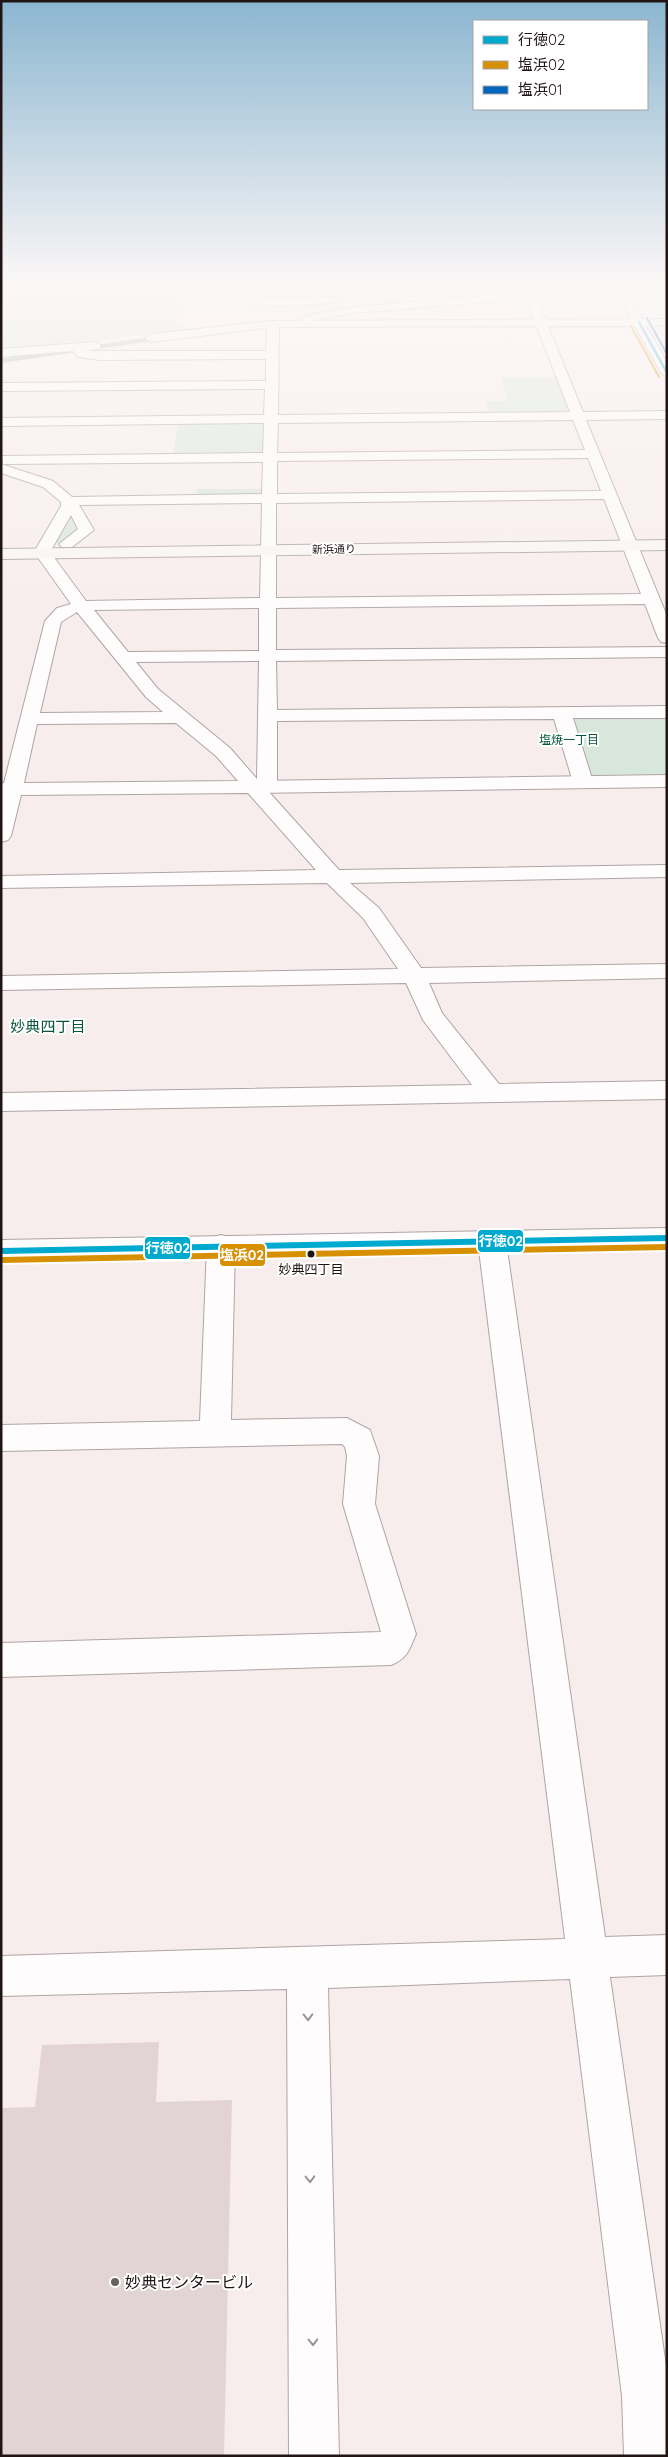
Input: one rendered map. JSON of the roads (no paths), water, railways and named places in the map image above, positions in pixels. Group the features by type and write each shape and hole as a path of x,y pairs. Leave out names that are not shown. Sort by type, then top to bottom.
{"main road":[{"name":"新浜通り","path":"1,554 667,545"}],"street":[{"path":"261,787 267,716 272,402"},
{"path":"573,402 667,638"},
{"path":"1,422 173,431 271,419 667,416"},
{"path":"169,458 173,431"},
{"path":"1,460 594,454"},
{"path":"1,468 48,484 75,509 86,530 67,544"},
{"path":"68,503 270,498 609,495"},
{"path":"68,503 42,552 82,606 152,693 223,752 261,787 333,876 371,913 415,976 431,1015 492,1093"},
{"path":"1,836 7,789 30,719 53,621 64,611 82,606 652,599"},
{"path":"123,658 667,652"},
{"path":"267,716 667,712"},
{"path":"562,713 583,782"},
{"path":"30,719 180,717"},
{"path":"7,789 667,781"},
{"path":"1,882 667,871"},
{"path":"1,983 667,971"},
{"path":"1,1102 667,1090"},
{"path":"1,1251 667,1238"},
{"path":"492,1242 646,2396 649,2456"},
{"path":"215,1432 221,1246"},
{"path":"1,1438 215,1432 347,1431 359,1439 363,1456 359,1504 399,1634 391,1648 1,1660"},
{"path":"1,1976 307,1968 667,1955"},
{"path":"307,1968 314,2456"}],"place":[{"name":"妙典四丁目","path":"311,1254"},
{"name":"妙典センタービル","path":"115,2282"}],"district":[{"name":"塩焼一丁目","path":"569,740"},
{"name":"妙典四丁目","path":"48,1027"}]}
